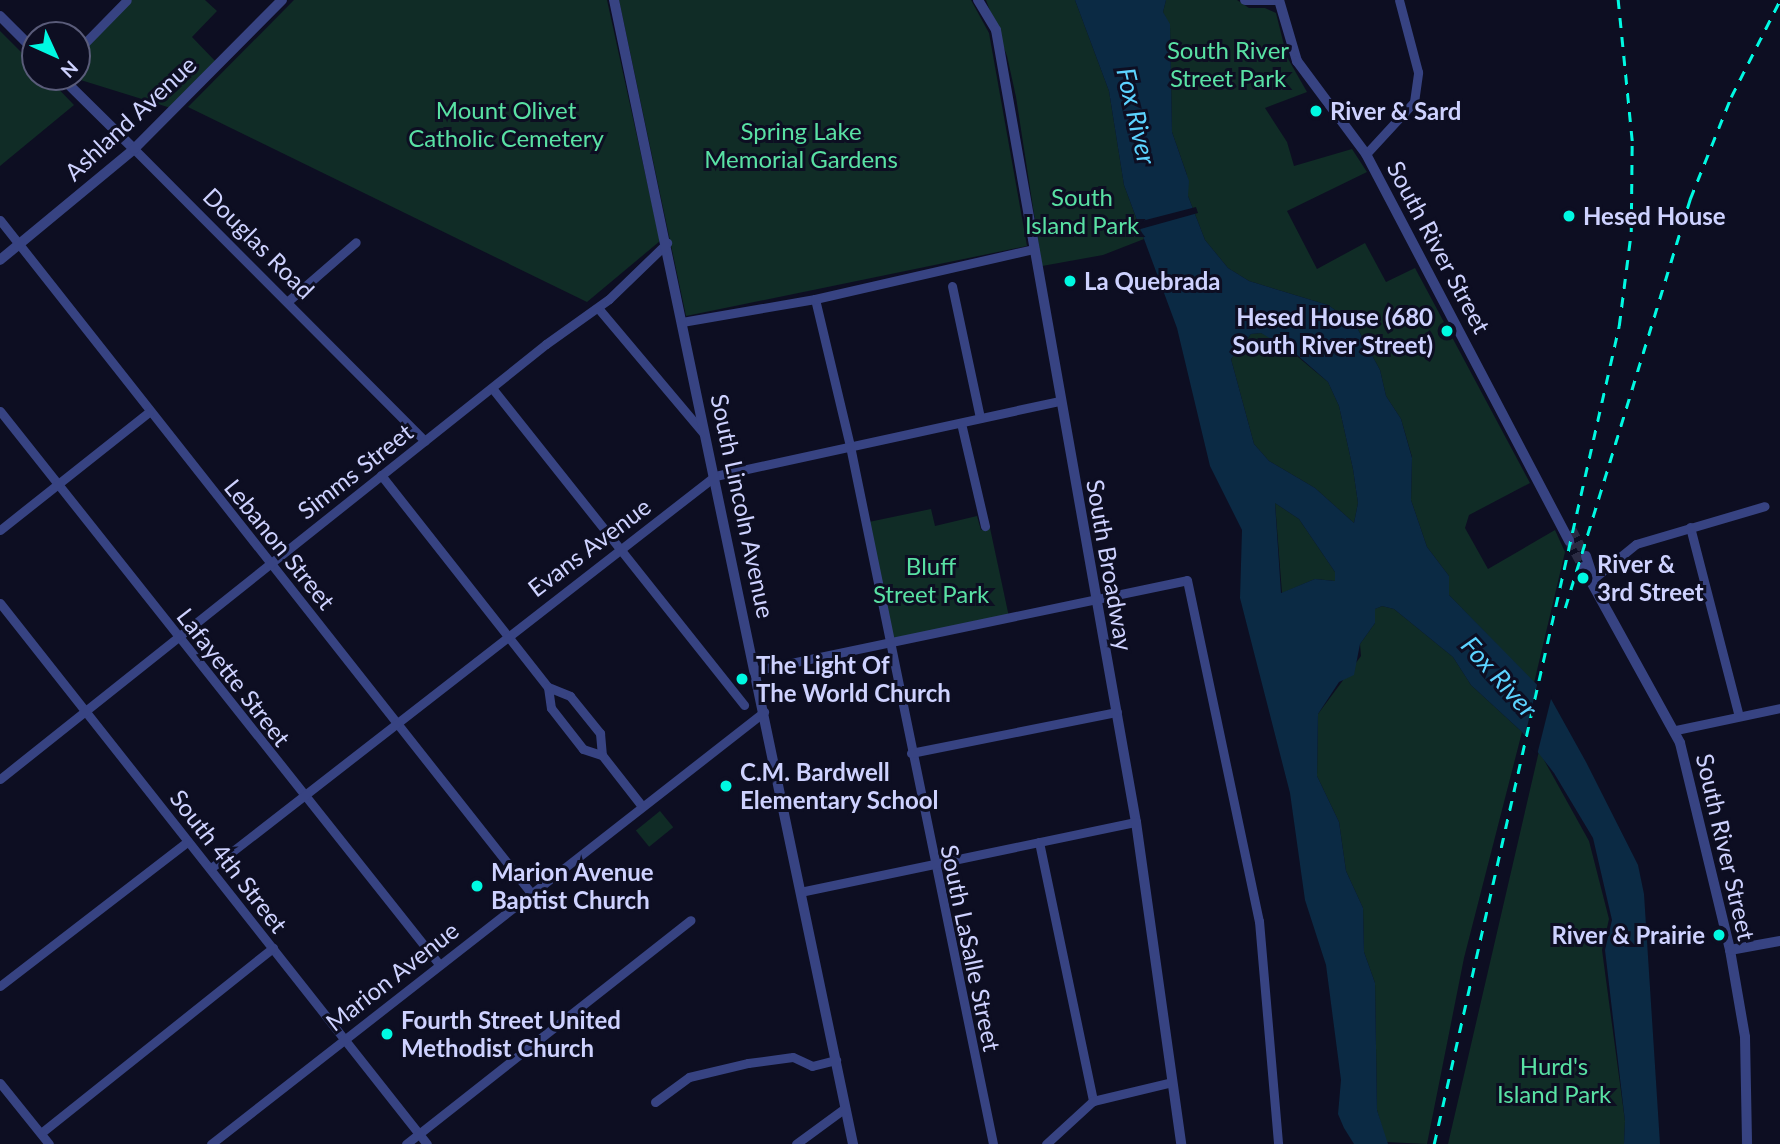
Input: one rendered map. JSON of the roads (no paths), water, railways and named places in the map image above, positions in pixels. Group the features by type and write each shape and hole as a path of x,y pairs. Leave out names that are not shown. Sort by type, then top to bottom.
{"street":[{"path":"91,37 127,0"},
{"name":"Ashland Avenue","path":"0,260 134,149 282,0"},
{"name":"South Lincoln Avenue","path":"614,0 757,670 853,1144"},
{"name":"South Broadway","path":"978,0 996,30 1094,599 1136,822 1181,1144"},
{"name":"South River Street","path":"1245,0 1278,0 1297,61 1366,154 1560,518 1569,541"},
{"path":"1366,154 1414,102 1418,72 1399,0"},
{"path":"0,16 21,37"},
{"name":"Douglas Road","path":"75,91 425,441"},
{"name":"Lebanon Street","path":"0,220 531,893"},
{"path":"288,302 356,242"},
{"name":"Simms Street","path":"0,779 271,562 597,308 667,243"},
{"path":"682,322 816,303 1034,249"},
{"path":"952,286 980,418"},
{"name":"South LaSalle Street","path":"816,303 850,446 888,644 993,1144"},
{"path":"597,308 705,435"},
{"path":"492,388 744,705"},
{"name":"Evans Avenue","path":"211,869 507,635 715,476 1060,401"},
{"name":"Lafayette Street","path":"0,411 180,636 303,797 439,964"},
{"path":"0,530 149,412"},
{"path":"961,423 985,526"},
{"path":"382,475 548,687 570,696 600,733 602,755 642,805"},
{"path":"1593,579 1631,546 1765,506"},
{"name":"South River Street","path":"1560,518 1572,529"},
{"path":"1690,527 1740,716"},
{"name":"South River Street","path":"1585,562 1676,730 1730,950 1745,1037 1747,1144"},
{"path":"757,670 1186,580 1259,921 1278,1144"},
{"name":"South 4th Street","path":"0,603 427,1144"},
{"path":"548,687 551,708 583,749 602,755"},
{"path":"1676,730 1780,708"},
{"name":"Marion Avenue","path":"211,1144 764,712"},
{"path":"911,753 1117,712"},
{"path":"800,892 1136,822"},
{"path":"0,986 188,841"},
{"path":"1039,842 1093,1101"},
{"path":"405,1144 691,920"},
{"path":"1730,950 1780,941"},
{"path":"41,1133 273,948"},
{"path":"655,1102 689,1077 748,1063 793,1057 812,1066 836,1060"},
{"path":"1049,1143 1093,1101 1172,1082"},
{"path":"0,1083 50,1144"},
{"path":"796,1144 845,1108"}],"water":[{"name":"Fox River","path":"1075,0 1166,0 1163,12 1170,24 1172,132 1189,181 1188,196 1205,240 1228,268 1249,281 1328,305 1355,324 1380,370 1386,396 1401,419 1412,458 1411,500 1427,547 1449,576 1449,595 1551,699 1586,762 1638,865 1644,894 1660,1144 1624,1144 1625,1121 1605,950 1612,920 1593,838 1554,773 1522,732 1471,685 1453,657 1394,609 1382,606 1375,609 1375,623 1360,644 1354,675 1339,682 1318,714 1317,776 1339,822 1346,871 1363,908 1364,952 1375,983 1377,1110 1388,1144 1354,1144 1344,1128 1338,1114 1341,1080 1326,965 1305,900 1290,793 1240,598 1242,530 1210,466 1177,328 1124,185 1109,91","holes":["1261,333 1296,354 1328,382 1339,406 1353,469 1358,503 1354,523 1315,488 1269,461 1254,444 1231,359 1251,334","1275,503 1299,519 1335,572 1335,581 1315,579 1281,593"]}],"tunnel":[{"path":"1572,529 1586,556"},
{"path":"1569,541 1583,567"}],"railway":[{"path":"1434,1144 1619,326 1631,232 1632,141 1618,0"},
{"path":"1565,608 1690,199 1731,97 1780,0"}],"place":[{"name":"River & Sard","path":"1316,111"},
{"name":"Hesed House","path":"1569,216"},
{"name":"La Quebrada","path":"1070,281"},
{"name":"Hesed House (680 South River Street)","path":"1447,331"},
{"name":"River & 3rd Street","path":"1583,578"},
{"name":"The Light Of The World Church","path":"742,679"},
{"name":"C.M. Bardwell Elementary School","path":"726,786"},
{"name":"Marion Avenue Baptist Church","path":"477,886"},
{"name":"River & Prairie","path":"1719,935"},
{"name":"Fourth Street United Methodist Church","path":"387,1034"}],"park label":[{"name":"South River Street Park","path":"1228,64"},
{"name":"Mount Olivet Catholic Cemetery","path":"506,124"},
{"name":"Spring Lake Memorial Gardens","path":"801,145"},
{"name":"South Island Park","path":"1082,211"},
{"name":"Bluff Street Park","path":"931,580"},
{"name":"Hurd's Island Park","path":"1554,1080"}]}
